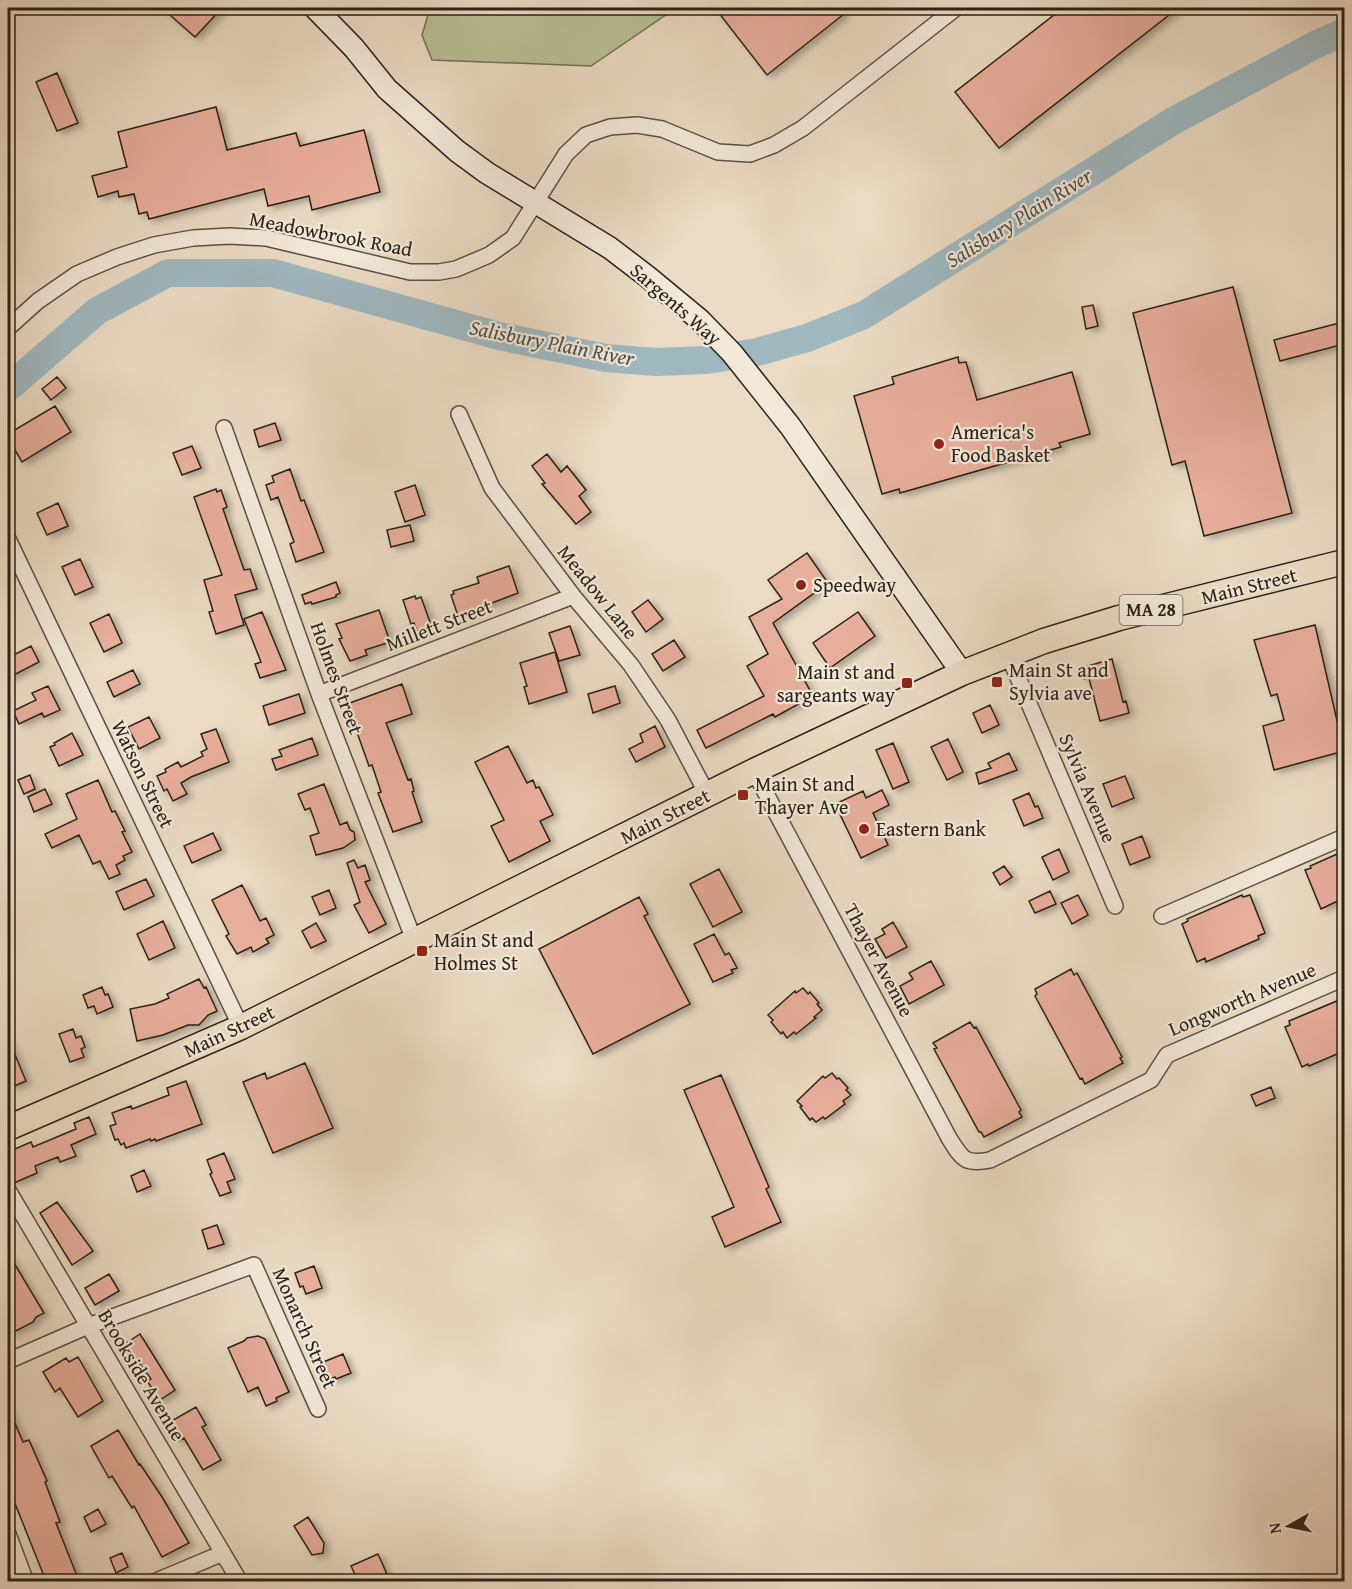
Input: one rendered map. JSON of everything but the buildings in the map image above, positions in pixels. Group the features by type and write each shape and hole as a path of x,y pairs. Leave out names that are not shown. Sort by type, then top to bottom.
{"main road":[{"name":"Sargents Way","path":"315,8 354,48 387,88 426,124 487,173 610,248 700,320 732,353 790,426 962,674"},
{"name":"Main Street","path":"8,1128 241,1027 754,771 1008,654 1119,618 1344,562"}],"street":[{"name":"Meadowbrook Road","path":"8,328 38,301 77,274 117,257 154,245 193,238 230,236 266,238 395,269 439,272 456,268 489,255 513,238 566,154 586,135 610,128 637,125 662,129 718,152 750,154 774,145 803,128 956,8"},
{"name":"Meadow Lane","path":"459,414 492,488 573,596 630,665 662,711 707,794"},
{"name":"Holmes Street","path":"224,428 319,694 414,940"},
{"name":"Watson Street","path":"8,539 241,1027"},
{"name":"Millett Street","path":"319,694 573,596"},
{"name":"Sylvia Avenue","path":"1008,654 1115,906"},
{"name":"Thayer Avenue","path":"754,771 949,1138 964,1159 973,1163"},
{"path":"1162,916 1344,837"},
{"name":"Longworth Avenue","path":"973,1163 990,1160 1151,1080 1167,1054 1344,978"},
{"name":"Brookside Avenue","path":"8,1190 240,1581"},
{"name":"Monarch Street","path":"88,1326 254,1264 318,1409"},
{"path":"8,1361 88,1326"},
{"path":"8,1534 26,1581"},
{"path":"154,1581 223,1553"}],"green space":[{"path":"430,8 663,8 667,14 591,66 432,60 422,35"}],"waterway":[{"name":"Salisbury Plain River","path":"8,388 97,311 168,273 273,273 499,336 606,358 656,362 706,360 757,352 807,338 864,315 1173,121 1315,45 1344,32"}],"place":[{"name":"America's Food Basket","path":"939,444"},
{"name":"Speedway","path":"801,585"},
{"name":"Main St and Sylvia ave","path":"997,682"},
{"name":"Main st and sargeants way","path":"907,683"},
{"name":"Main St and Thayer Ave","path":"743,795"},
{"name":"Eastern Bank","path":"864,829"},
{"name":"Main St and Holmes St","path":"422,951"}]}
